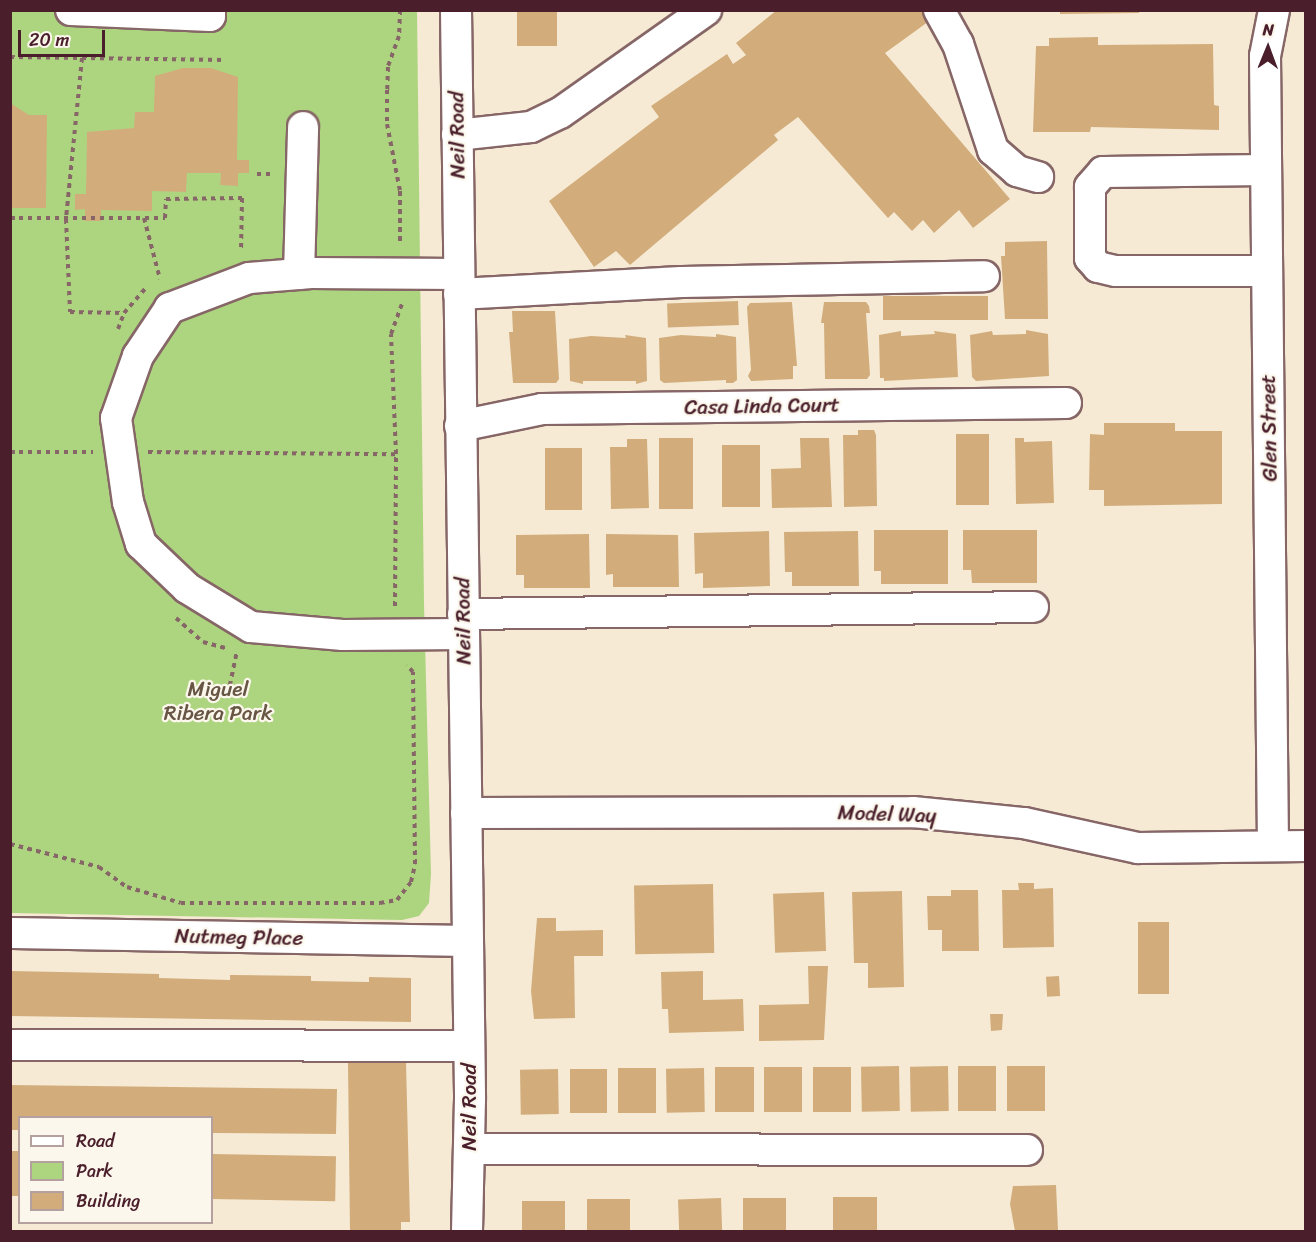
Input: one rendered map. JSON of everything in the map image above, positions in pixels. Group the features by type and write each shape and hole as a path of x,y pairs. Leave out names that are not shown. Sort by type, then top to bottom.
{"street":[{"path":"62,10 210,16 210,10"},
{"name":"Neil Road","path":"456,10 469,1046 467,1232"},
{"path":"457,135 531,127 550,118 706,10"},
{"path":"939,10 958,44 993,150 1017,171 1038,177"},
{"name":"Glen Street","path":"1273,846 1265,56 1274,10"},
{"path":"299,274 303,127"},
{"path":"1266,170 1103,172 1090,187 1090,258 1098,267 1116,272 1267,271"},
{"path":"984,276 459,284 299,274 249,278 170,308 138,356 103,454 128,502 141,544 187,588 250,627 343,635 463,624 1033,607"},
{"name":"Casa Linda Court","path":"460,426 542,409 1066,403"},
{"name":"Model Way","path":"466,813 913,812 1024,823 1138,848 1305,846"},
{"name":"Nutmeg Place","path":"10,933 467,941"},
{"path":"10,1045 469,1046"},
{"path":"469,1149 1027,1150"}],"path":[{"path":"397,253 400,191 387,124 387,90 388,67 399,36 400,10"},
{"path":"10,57 225,60"},
{"path":"82,58 66,219 70,312 124,313"},
{"path":"10,218 165,218 166,199 242,198 241,258 251,255"},
{"path":"144,218 160,279"},
{"path":"116,334 124,313 142,290 168,276"},
{"path":"394,619 396,454 391,334 407,293"},
{"path":"94,440 103,454"},
{"path":"10,452 396,454"},
{"path":"169,612 203,642 244,652"},
{"path":"228,694 237,651"},
{"path":"10,844 99,867 127,887 182,903 380,903 397,900 411,882 415,864 413,672 400,661"}],"green space":[{"name":"Miguel Ribera Park","path":"11,11 417,11 424,603 431,874 429,903 419,916 402,920 11,913"}],"building":[{"path":"517,10 557,10 557,46 517,46"},
{"path":"777,10 925,10 932,19 885,53 1010,199 973,228 959,210 934,233 923,220 912,231 894,212 888,218 798,117 774,135 778,140 630,265 616,251 594,267 549,201 659,117 651,106 727,54 733,64 746,55 736,43"},
{"path":"1060,10 1139,10 1139,13 1060,14"},
{"path":"1098,37 1098,45 1213,44 1214,105 1219,106 1219,130 1091,127 1090,132 1033,132 1036,46 1049,46 1049,38"},
{"path":"183,68 211,68 238,77 237,160 249,160 249,173 238,173 238,186 220,185 221,173 187,173 186,192 152,191 152,211 101,210 101,221 85,221 85,209 75,210 75,194 86,194 87,132 134,128 135,112 154,112 155,76"},
{"path":"10,103 29,115 47,115 46,208 10,208"},
{"path":"1047,241 1048,319 1005,319 1001,256 1005,256 1005,242"},
{"path":"883,296 988,296 988,320 883,320"},
{"path":"738,301 739,325 668,327 667,303"},
{"path":"792,302 797,366 793,366 793,379 751,381 748,376 751,370 747,307 750,303"},
{"path":"824,302 866,302 869,306 870,313 866,313 870,375 867,379 825,379 824,323 821,323"},
{"path":"512,311 555,311 559,379 556,383 513,383 509,332 513,332"},
{"path":"1026,330 1048,334 1049,376 976,381 972,377 970,335 992,331 993,335 1026,334"},
{"path":"901,331 901,336 935,334 934,331 956,334 958,377 884,381 884,378 880,378 879,335"},
{"path":"716,334 736,337 737,380 733,383 726,383 726,380 664,383 660,380 659,338 681,335 716,337"},
{"path":"625,335 646,338 647,381 636,384 636,381 583,381 583,384 570,381 569,339 591,336 626,338"},
{"path":"1104,423 1175,423 1175,431 1222,431 1222,504 1104,506 1104,490 1089,490 1090,434 1104,435"},
{"path":"858,430 874,430 876,435 877,506 844,507 843,435 858,435"},
{"path":"956,434 989,434 989,505 956,505"},
{"path":"659,438 693,438 693,509 659,509"},
{"path":"800,438 829,438 832,507 772,508 771,469 801,468"},
{"path":"1015,438 1024,438 1024,442 1052,441 1054,503 1016,504"},
{"path":"627,439 647,439 649,508 611,509 610,447 627,447"},
{"path":"722,445 760,445 760,507 722,507"},
{"path":"545,448 582,448 582,510 545,510"},
{"path":"874,530 948,530 948,584 881,584 881,571 874,571"},
{"path":"963,530 1037,530 1037,583 972,583 971,570 963,570"},
{"path":"769,531 770,586 703,588 703,573 695,574 694,533"},
{"path":"858,531 859,586 792,586 792,572 785,572 784,532"},
{"path":"589,534 590,588 524,588 524,575 516,575 516,535"},
{"path":"606,534 678,535 679,587 613,587 613,574 606,575"},
{"path":"1018,883 1034,883 1034,889 1053,888 1054,947 1003,948 1002,890 1019,890"},
{"path":"713,884 714,953 635,954 634,885"},
{"path":"951,890 978,890 979,951 942,951 942,930 928,930 927,896 951,896"},
{"path":"902,891 904,987 868,988 868,963 854,963 852,892"},
{"path":"824,892 826,951 775,953 773,894"},
{"path":"537,918 556,918 556,931 603,930 603,956 574,956 575,1018 534,1019 531,991"},
{"path":"1138,922 1169,922 1169,994 1138,994"},
{"path":"808,966 828,966 824,1040 759,1041 759,1005 809,1004"},
{"path":"10,971 159,974 159,978 230,980 230,975 311,976 311,981 369,982 369,977 411,978 411,1022 10,1016"},
{"path":"703,971 703,1000 743,999 744,1031 669,1033 668,1009 662,1009 661,972"},
{"path":"1059,976 1060,996 1047,997 1046,977"},
{"path":"990,1014 1003,1014 1002,1030 991,1031"},
{"path":"406,1062 410,1222 401,1222 401,1232 350,1232 348,1063"},
{"path":"899,1066 900,1111 862,1112 861,1067"},
{"path":"948,1066 949,1111 911,1112 910,1067"},
{"path":"958,1066 996,1066 996,1111 958,1111"},
{"path":"1007,1066 1045,1066 1045,1111 1007,1111"},
{"path":"715,1067 754,1067 754,1112 715,1112"},
{"path":"764,1067 802,1067 802,1112 764,1112"},
{"path":"813,1067 851,1067 851,1112 813,1112"},
{"path":"618,1068 656,1068 656,1113 618,1113"},
{"path":"704,1068 705,1112 667,1113 666,1069"},
{"path":"558,1069 559,1114 521,1115 520,1070"},
{"path":"570,1069 607,1069 607,1113 570,1113"},
{"path":"10,1085 337,1089 336,1134 213,1133 213,1116 18,1116 18,1130 10,1130"},
{"path":"10,1151 18,1151 18,1196 10,1196"},
{"path":"213,1154 336,1156 335,1201 213,1199"},
{"path":"1056,1185 1058,1230 1015,1231 1010,1204 1013,1186"},
{"path":"833,1197 877,1197 877,1232 833,1232"},
{"path":"721,1198 722,1232 679,1232 678,1200"},
{"path":"743,1198 786,1198 786,1232 743,1232"},
{"path":"587,1199 630,1199 630,1232 587,1232"},
{"path":"522,1201 565,1201 565,1232 522,1232"}]}
